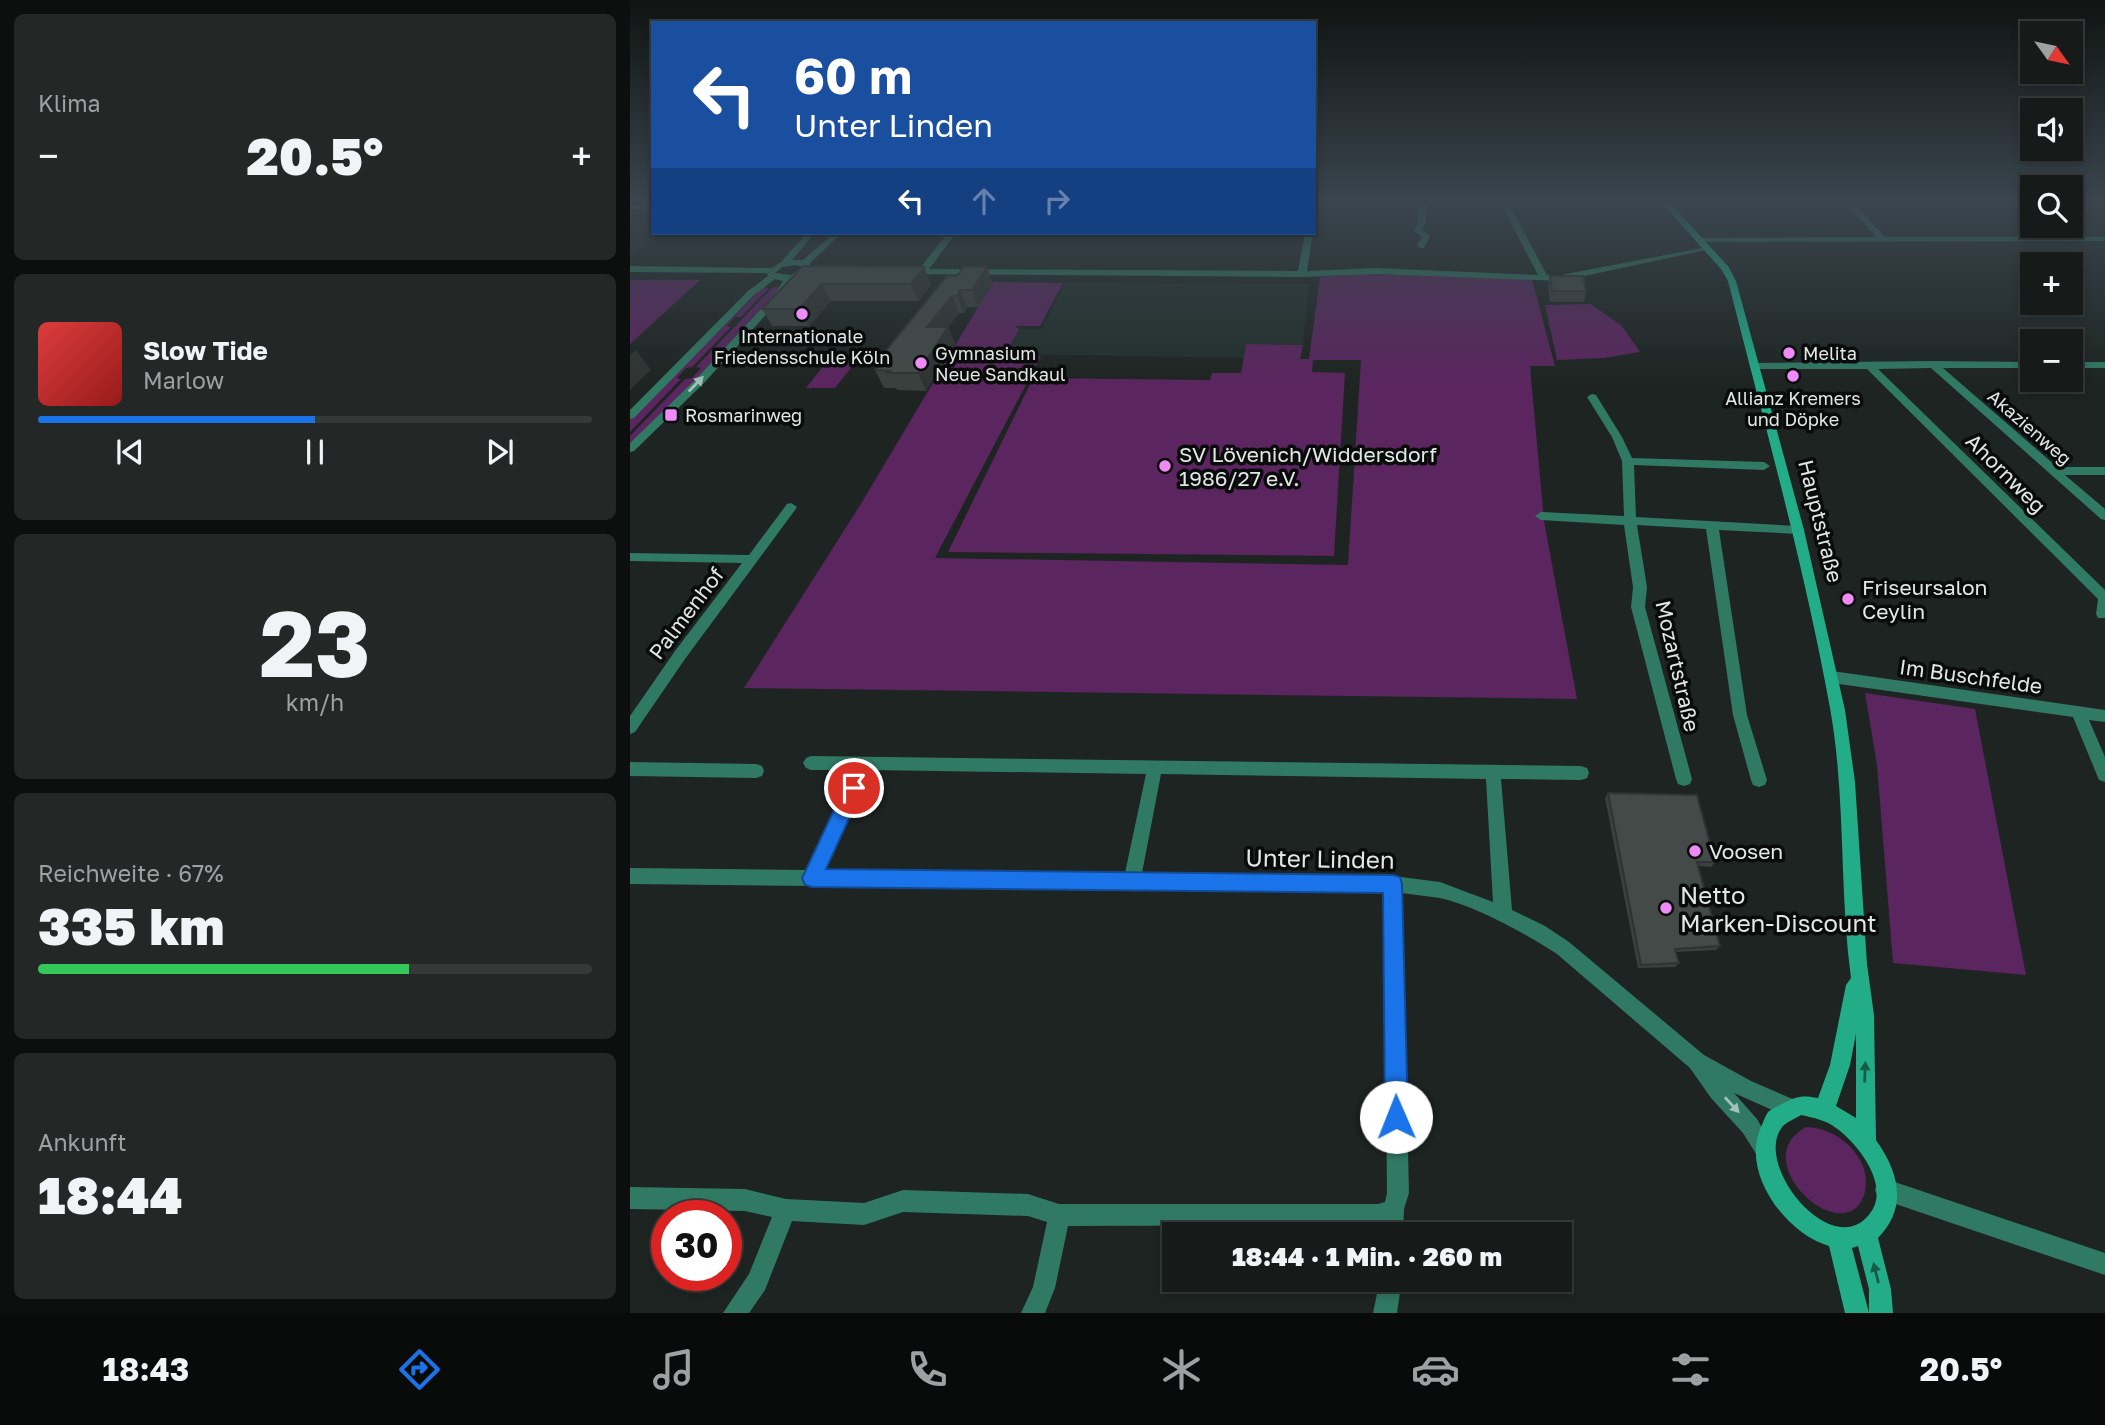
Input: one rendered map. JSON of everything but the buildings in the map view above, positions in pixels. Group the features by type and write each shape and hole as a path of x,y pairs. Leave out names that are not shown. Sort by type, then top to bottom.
{"street":[{"path":"630,416 751,293 785,263"},
{"path":"787,263 820,270"},
{"path":"630,449 709,371 778,296 790,277 808,263"},
{"path":"923,271 929,263"},
{"path":"1302,274 1304,263"},
{"path":"1537,263 1543,275"},
{"path":"898,271 1302,274 1376,271 1571,278 1630,263"},
{"name":"Hauptstraße","path":"1718,263 1732,281 1798,530 1832,677 1847,782 1858,964 1865,1015 1866,1140"},
{"path":"630,269 790,277"},
{"name":"Akazienweg","path":"1932,364 2105,516"},
{"name":"Ahornweg","path":"1869,365 2105,598 2103,614"},
{"path":"1755,366 2020,365"},
{"path":"2083,365 2105,365"},
{"path":"1592,397 1617,437 1628,461 1764,466"},
{"name":"Mozartstraße","path":"1628,461 1630,520 1640,587 1639,607 1684,779"},
{"path":"2054,471 2105,471"},
{"name":"Palmenhof","path":"630,728 791,507"},
{"path":"1541,516 1798,530"},
{"path":"1712,526 1741,715 1759,779"},
{"name":"Palmenhof","path":"630,556 752,559"},
{"name":"Im Buschfelde","path":"1832,677 2105,716"},
{"path":"2077,712 2105,775"},
{"path":"811,763 1581,773"},
{"path":"812,878 864,765"},
{"path":"1132,882 1155,766"},
{"path":"630,769 756,771"},
{"path":"1493,771 1503,914"},
{"name":"Unter Linden","path":"630,876 1393,884 1440,890 1503,914 1563,948 1697,1061 1790,1108"},
{"path":"1392,1222 1392,1209 1398,1193 1393,884"},
{"name":"Hauptstraße","path":"1825,1108 1847,1033 1858,964"},
{"name":"Unter Linden","path":"1697,1061 1718,1091 1750,1126 1765,1150"},
{"path":"1812,1105 1825,1108 1853,1126 1866,1140 1879,1163 1886,1190 1884,1210 1876,1226 1866,1234 1838,1238 1820,1233 1788,1207 1775,1188 1765,1150 1771,1124 1790,1108 1812,1105"},
{"path":"1886,1190 2105,1264"},
{"path":"630,1198 745,1200 786,1210 864,1214 903,1201 1028,1205 1059,1215 1378,1214 1392,1209"},
{"path":"735,1313 757,1282 786,1210"},
{"path":"1033,1313 1044,1289 1059,1215"},
{"path":"1866,1234 1880,1289 1881,1313"},
{"path":"1838,1238 1857,1313"},
{"path":"1385,1313 1389,1292"}],"shaded area":[{"path":"1367,274 1532,279 1555,366 1530,366 1544,521 1577,699 744,688 862,502 993,282 1063,283 1040,326 1015,326 1019,329 1006,354 1041,356 935,558 1348,565 1361,360 1313,360 1312,372 1345,373 1334,556 948,552 1033,378 1210,380 1212,373 1241,373 1246,344 1303,345 1300,359 1309,359 1320,277"},
{"path":"630,280 700,280 630,344"},
{"path":"1065,282 1309,284 1303,345 1246,344 1244,358 1006,354 1019,329 1042,329"},
{"path":"763,287 769,288 741,317 735,317 727,326 731,327 692,367 686,368 677,378 681,379 630,432 630,420"},
{"path":"773,287 781,287 649,430 634,442 630,441 630,436 685,379 692,378 701,368 696,367"},
{"path":"1591,304 1622,326 1640,352 1604,358 1557,360 1545,305"},
{"path":"829,359 857,360 835,388 806,388"},
{"path":"1865,693 1975,709 2026,975 1893,963 1877,765"},
{"path":"1806,1127 1818,1128 1841,1139 1859,1158 1866,1182 1864,1195 1853,1210 1838,1213 1821,1207 1804,1195 1792,1178 1786,1160 1790,1142"}],"place":[{"name":"Internationale Friedensschule Köln","path":"802,314"},
{"name":"Melita","path":"1789,353"},
{"name":"Gymnasium Neue Sandkaul","path":"921,363"},
{"name":"Allianz Kremers und Döpke","path":"1793,376"},
{"name":"Rosmarinweg","path":"671,415"},
{"name":"SV Lövenich/Widdersdorf 1986/27 e.V.","path":"1165,466"},
{"name":"Friseursalon Ceylin","path":"1848,599"},
{"name":"Voosen","path":"1695,851"},
{"name":"Netto Marken-Discount","path":"1666,908"}],"route":[{"path":"854,788 812,878 1393,884 1396,1117"}]}
